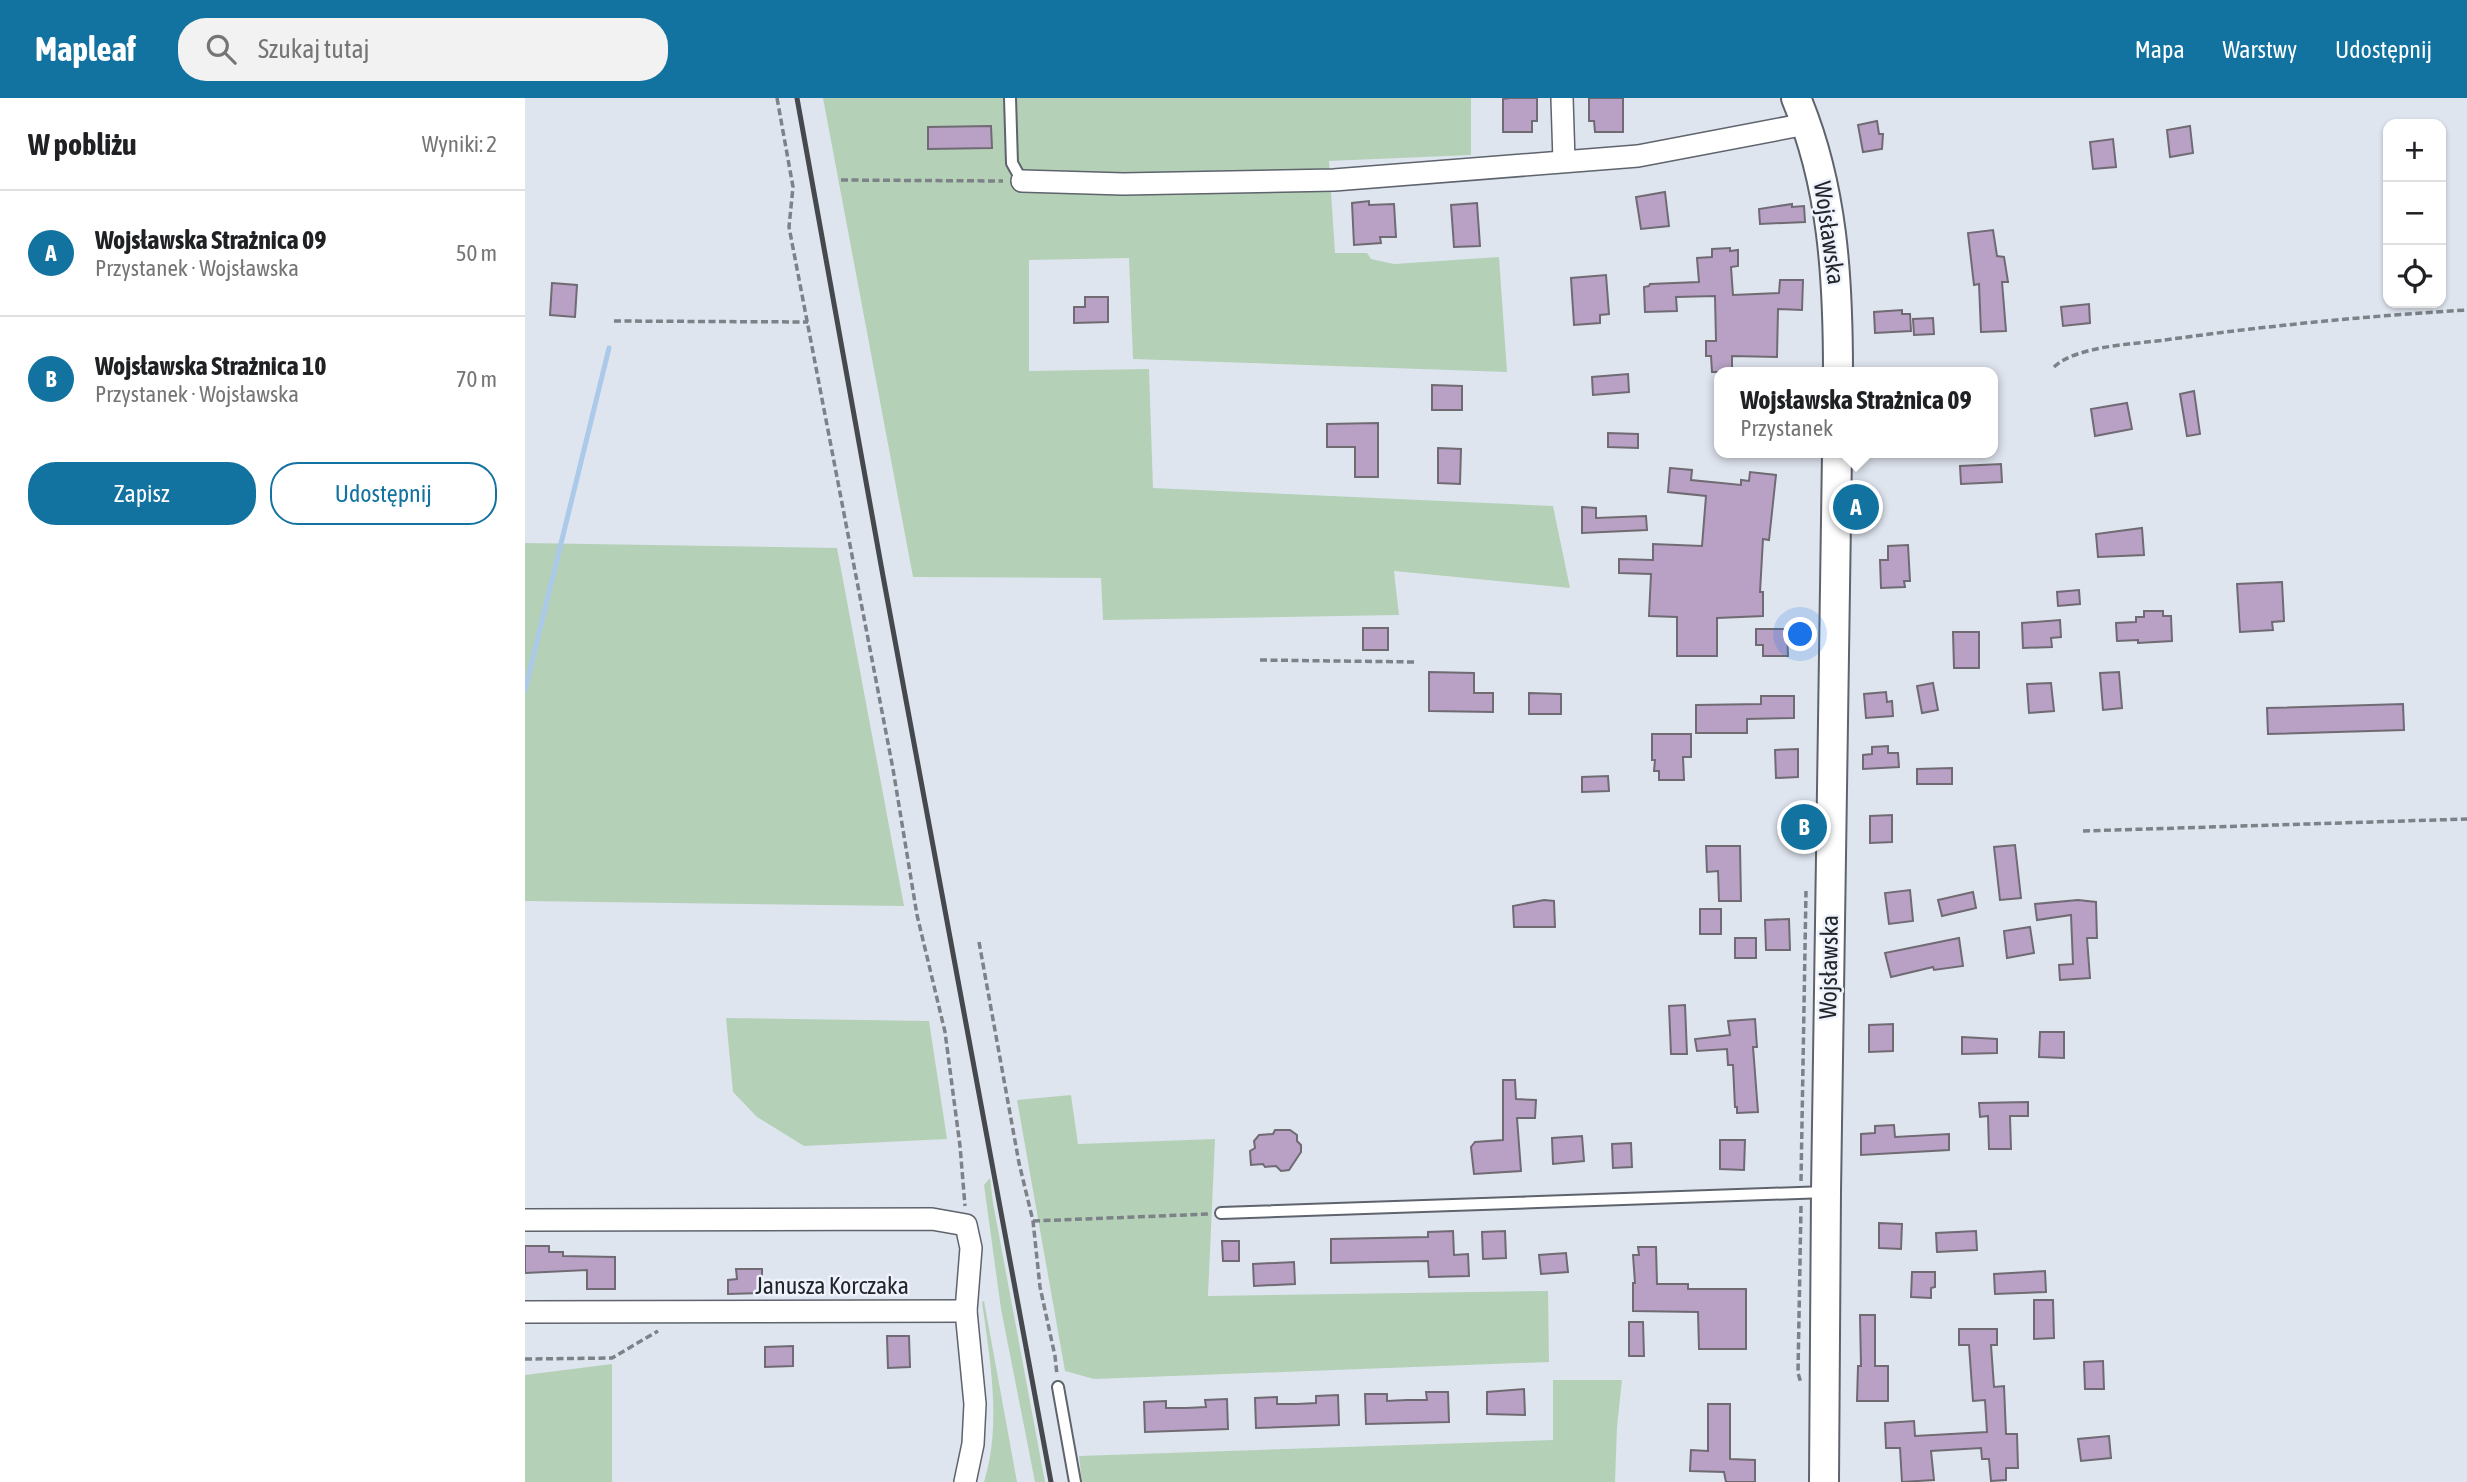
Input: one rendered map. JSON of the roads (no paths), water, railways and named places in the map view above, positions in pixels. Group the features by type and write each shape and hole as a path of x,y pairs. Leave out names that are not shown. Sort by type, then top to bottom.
{"street":[{"path":"1562,98 1565,161"},
{"name":"Wojsławska","path":"1796,98 1821,171 1831,218 1838,307 1837,367"},
{"path":"1022,181 1123,184 1334,180 1638,156 1806,124"},
{"name":"Wojsławska","path":"1824,1482 1825,1192 1836,458"},
{"path":"525,1220 932,1219 966,1225 971,1248 966,1311 975,1404 973,1444 965,1482"},
{"name":"Janusza Korczaka","path":"525,1312 966,1311"}],"lane":[{"path":"1010,98 1012,163 1022,181"},
{"path":"1221,1213 1825,1192"},
{"path":"1058,1387 1075,1482"}],"waterway":[{"path":"525,690 609,348"}],"railway":[{"path":"797,98 1051,1482"}],"place":[{"name":"Wojsławska Strażnica 09","path":"1856,507"},
{"name":"Wojsławska Strażnica 10","path":"1804,827"}]}
